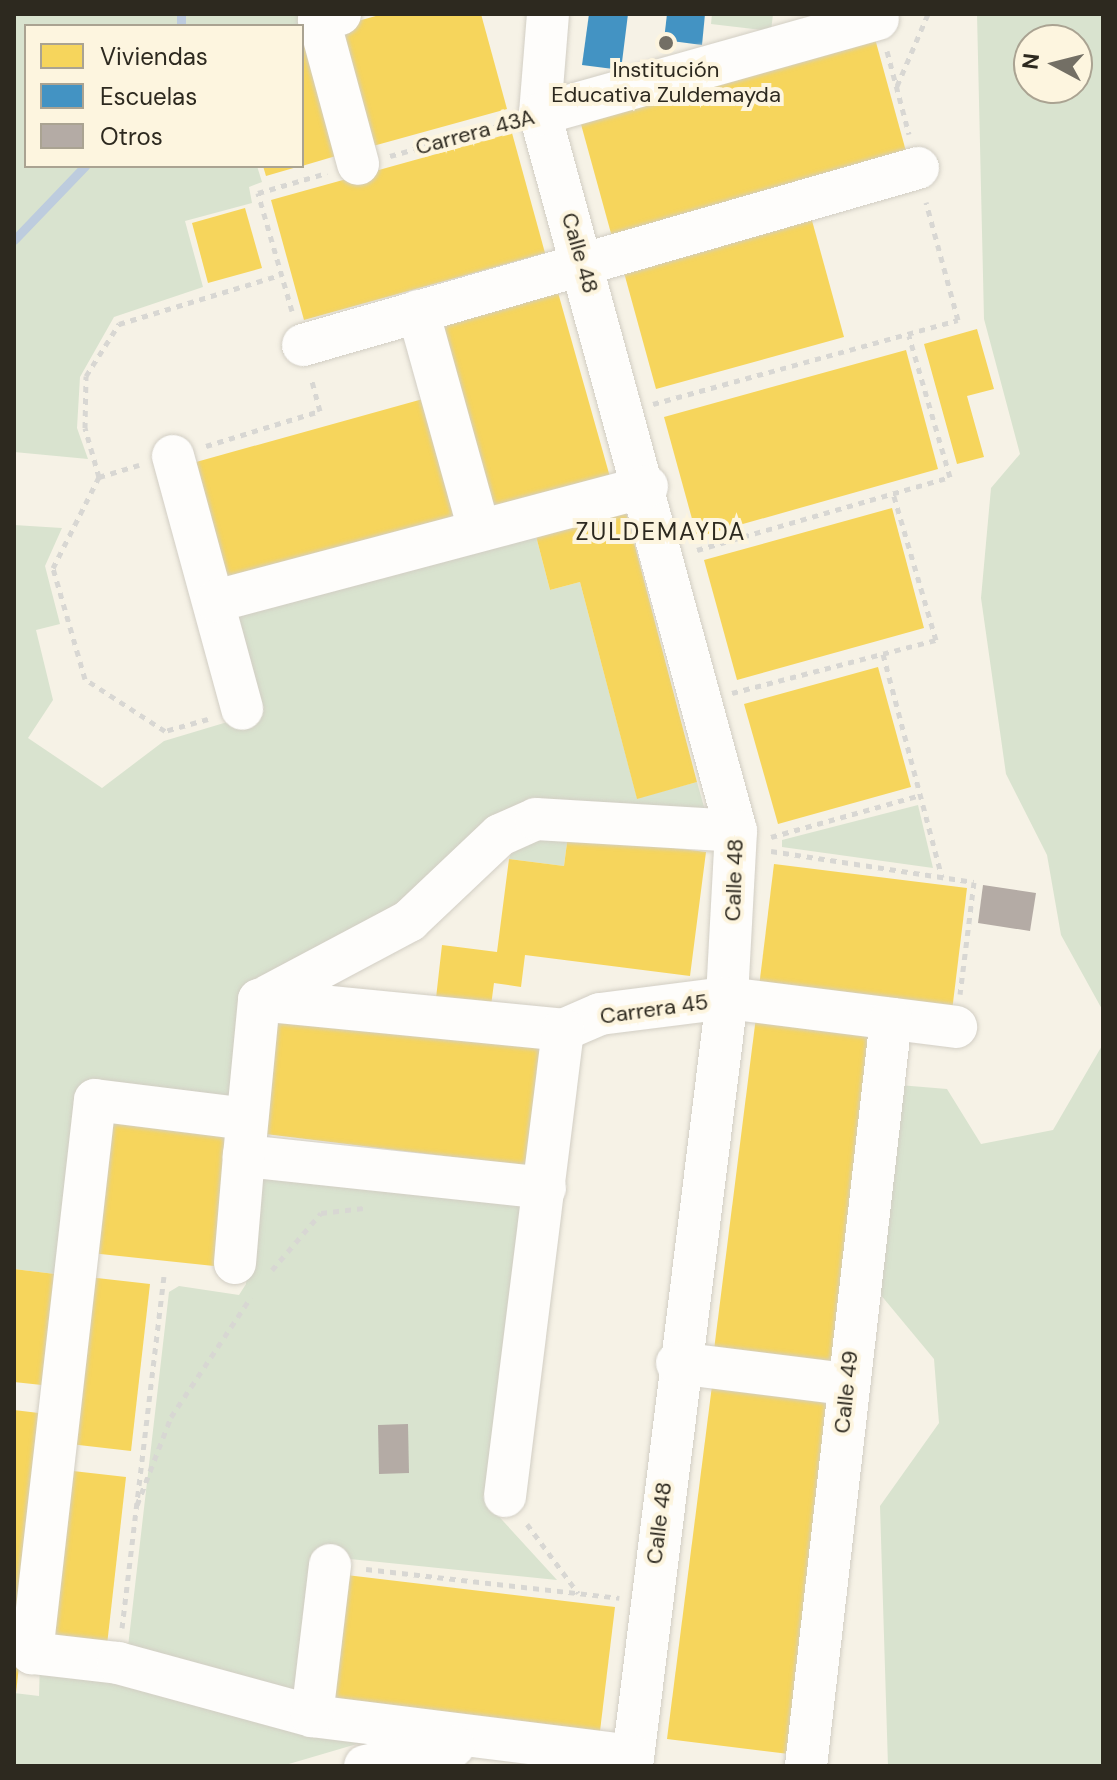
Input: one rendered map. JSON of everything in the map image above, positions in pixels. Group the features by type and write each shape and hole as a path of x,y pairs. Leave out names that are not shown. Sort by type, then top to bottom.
{"street":[{"path":"340,14 319,20 358,164"},
{"name":"Calle 48","path":"548,14 540,114 647,486 702,701 754,841 727,998 677,1363 632,1761"},
{"name":"Carrera 43A","path":"540,114 878,19"},
{"path":"303,345 918,168"},
{"path":"418,311 479,529"},
{"path":"173,456 216,601 242,709"},
{"path":"216,601 647,486"},
{"path":"251,1278 246,1138 264,998 409,921 500,835 536,819 754,841"},
{"name":"Carrera 45","path":"264,998 563,1030 600,1014 727,998 956,1027"},
{"name":"Calle 49","path":"806,1766 846,1384 891,1019"},
{"path":"505,1496 563,1030"},
{"path":"545,1188 246,1138 95,1100 32,1653 118,1663 312,1716 632,1761"},
{"path":"677,1363 846,1384"},
{"path":"312,1716 330,1565"},
{"path":"365,1766 479,1740"}],"path":[{"path":"896,87 928,14"},
{"path":"625,411 909,336 958,320 878,19"},
{"name":"Carrera 43A","path":"242,709 165,731 85,679 53,568 99,477 85,428 86,376 119,324 280,275 258,193 540,114"},
{"path":"666,559 950,477 909,336"},
{"path":"173,456 320,411"},
{"path":"702,701 936,640 893,493"},
{"path":"883,654 942,877"},
{"path":"754,841 920,795"},
{"path":"754,841 974,882 956,1027"},
{"path":"137,1505 171,1417 251,1278 321,1213 383,1205"},
{"path":"118,1663 164,1276"},
{"path":"505,1496 579,1593"},
{"path":"330,1565 650,1601"}],"green space":[{"path":"14,14 303,14 306,24 24,24 24,168 258,168 262,182 249,187 252,203 185,221 203,287 114,317 80,377 77,428 88,459 14,452"},
{"path":"712,14 773,14 771,31 711,24"},
{"path":"977,14 1103,14 1103,1011 1061,935 1047,855 1006,774 981,598 991,488 1020,454 984,319"},
{"path":"14,525 62,528 45,566 60,624 36,630 53,700 28,738 102,788 164,741 254,714 228,612 536,536 550,590 580,582 637,798 697,782 706,814 532,802 360,941 235,1108 63,1275 14,1269"},
{"path":"918,805 933,868 782,847 782,840"},
{"path":"543,833 568,835 564,866 509,859 513,846"},
{"path":"1103,1044 1103,1766 888,1766 880,1506 939,1423 934,1359 875,1288 899,1085 947,1089 981,1144 1053,1130"},
{"path":"272,1174 522,1199 493,1510 557,1580 330,1557 367,1741 282,1766 14,1766 14,1693 39,1696 40,1661 126,1664 169,1292 179,1286 239,1295 246,1284 255,1186"}],"building: Viviendas":[{"path":"383,14 481,14 507,109 373,146 340,26"},
{"path":"874,35 907,155 612,237 579,117"},
{"path":"304,41 346,153 304,165"},
{"path":"512,133 545,253 304,320 271,200"},
{"path":"264,168 294,168 266,176"},
{"path":"245,208 262,268 208,283 192,223"},
{"path":"811,217 844,337 656,389 623,269"},
{"path":"557,289 610,477 491,511 438,323"},
{"path":"977,329 994,389 967,396 984,457 957,464 924,344"},
{"path":"906,350 938,469 697,537 664,417"},
{"path":"430,397 463,517 222,584 189,464"},
{"path":"892,508 924,628 737,680 704,560"},
{"path":"626,512 697,782 637,799 580,582 550,590 536,536"},
{"path":"878,667 911,787 778,824 744,704"},
{"path":"568,835 706,852 690,976 525,955 521,987 494,983 490,1013 435,1007 442,945 497,952 509,859 564,866"},
{"path":"774,864 967,888 952,1011 759,987"},
{"path":"272,1009 549,1043 534,1167 257,1133"},
{"path":"756,1017 878,1032 837,1365 714,1350"},
{"path":"106,1113 229,1126 214,1266 91,1253"},
{"path":"14,1269 63,1275 51,1386 14,1382"},
{"path":"88,1277 150,1284 131,1451 70,1444"},
{"path":"713,1378 835,1393 789,1754 667,1739"},
{"path":"14,1410 47,1414 16,1693 14,1692"},
{"path":"64,1470 126,1477 107,1645 45,1638"},
{"path":"338,1574 615,1607 600,1731 323,1698"}],"building: Escuelas":[{"path":"589,14 628,14 621,70 582,65"},
{"path":"667,14 705,14 702,45 664,40"}],"building: Otros":[{"path":"983,885 1036,893 1030,931 978,923"},
{"path":"408,1424 409,1473 379,1474 378,1425"}],"waterway":[{"path":"181,14 181,24"},
{"path":"14,240 83,168"}],"place":[{"name":"Institución Educativa Zuldemayda","path":"666,43"}],"district":[{"name":"ZULDEMAYDA","path":"661,532"}]}
